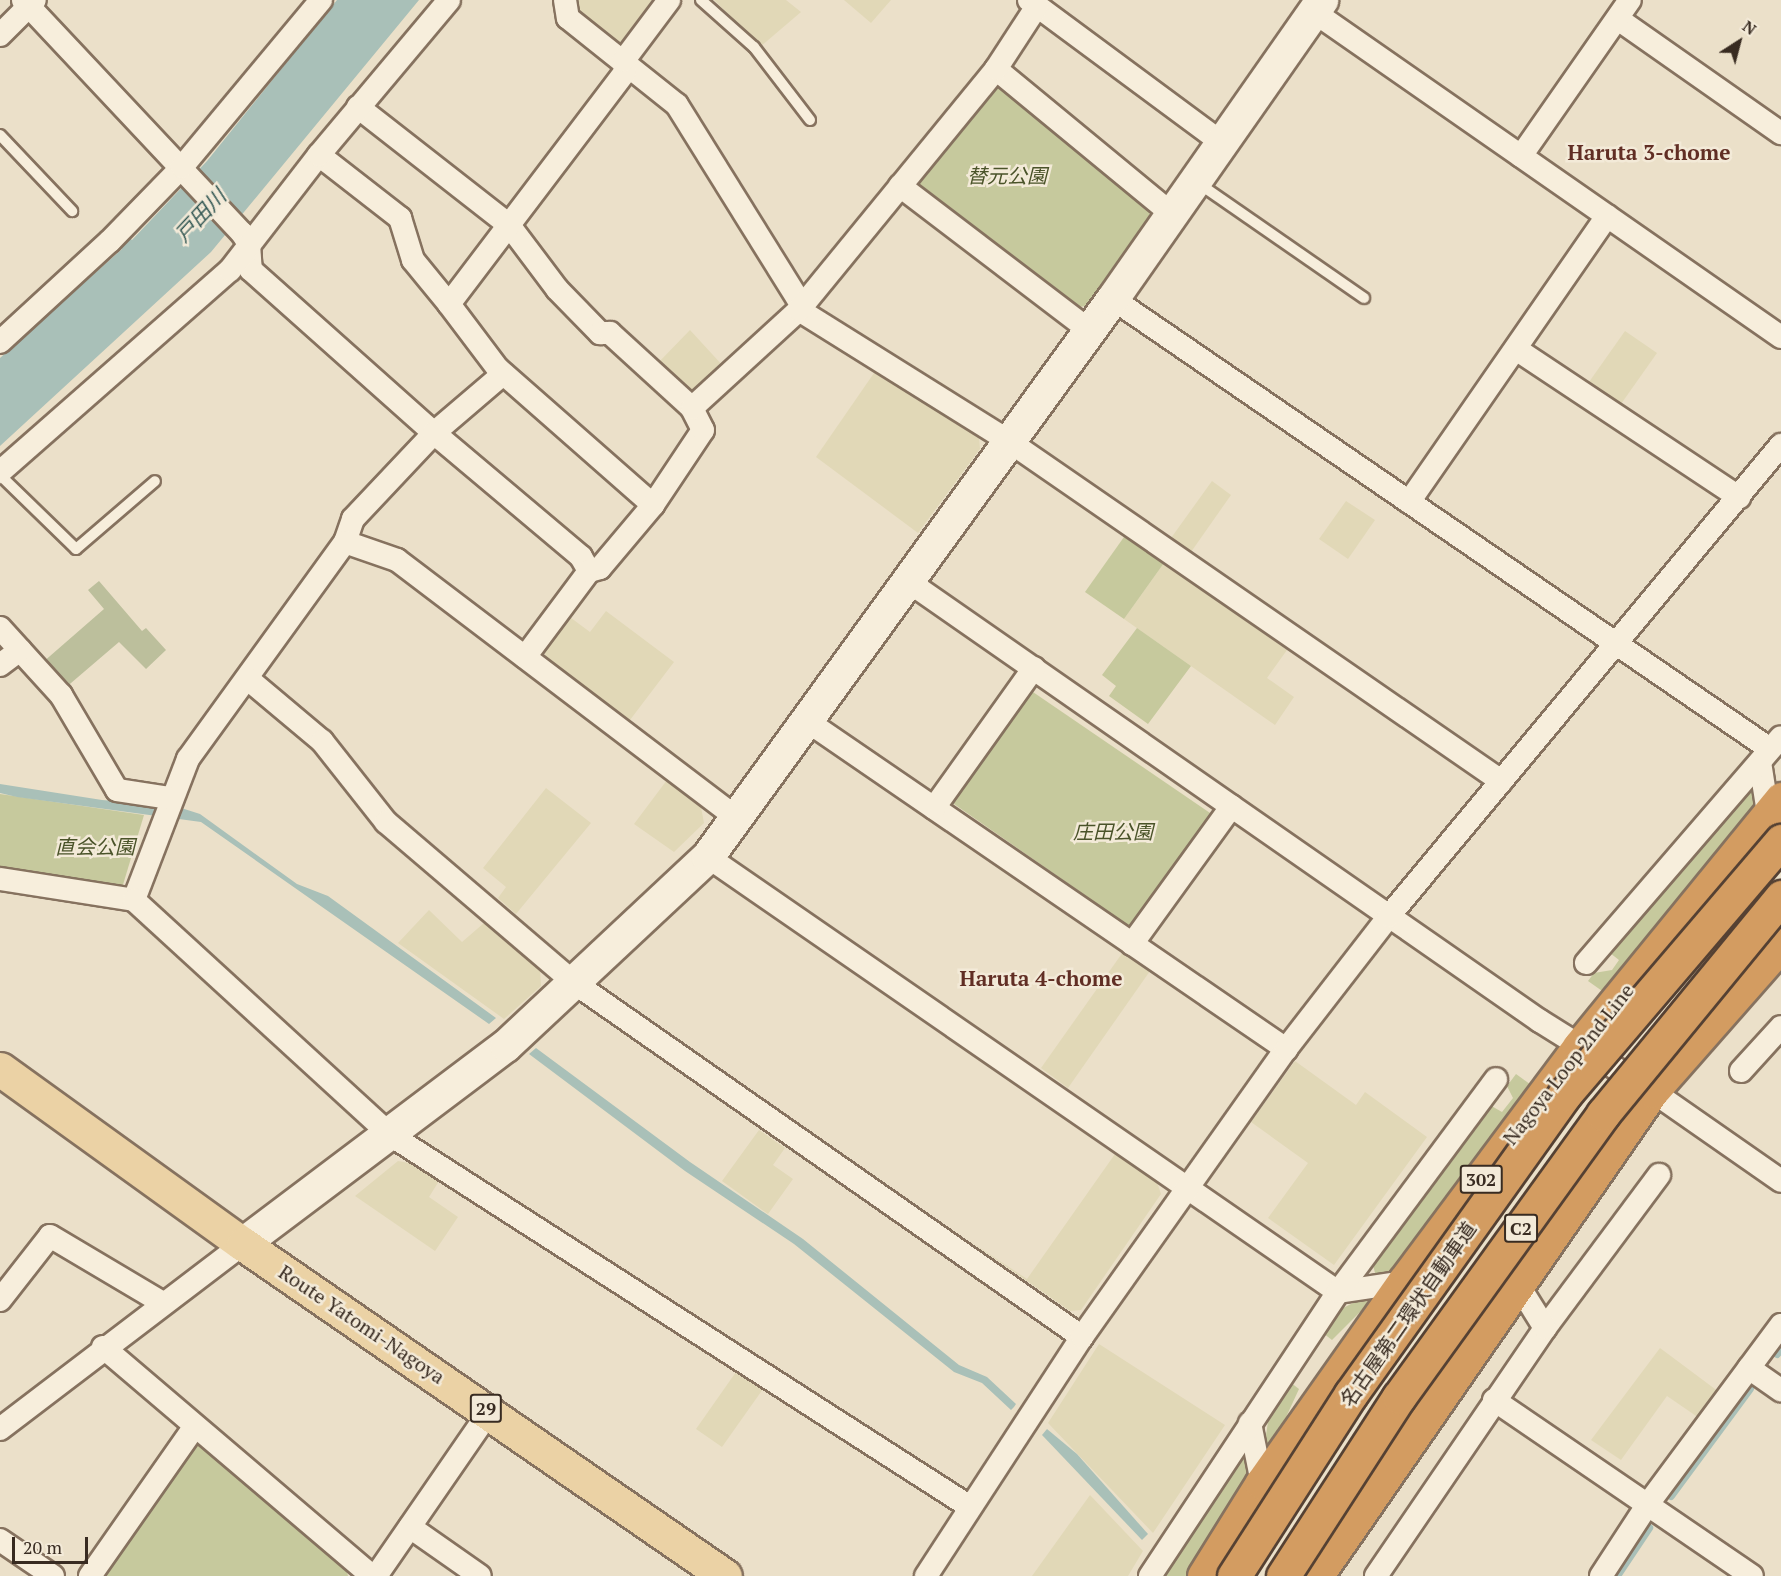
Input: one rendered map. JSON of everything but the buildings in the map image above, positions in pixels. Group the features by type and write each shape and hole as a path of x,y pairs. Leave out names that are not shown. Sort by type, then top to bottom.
{"highway":[{"name":"Nagoya Loop 2nd Line","path":"1204,1576 1262,1484 1404,1282 1579,1047 1777,818"},
{"name":"名古屋第二環状自動車道","path":"1234,1576 1351,1394 1565,1094 1777,818"},
{"name":"名古屋第二環状自動車道","path":"1283,1576 1399,1397 1603,1114 1781,897"},
{"path":"1316,1576 1517,1283 1653,1091 1781,944"}],"main road":[{"name":"Route Yatomi-Nagoya","path":"0,1069 243,1244 490,1411 725,1576"}],"street":[{"path":"0,342 110,242 182,167 321,0"},
{"path":"0,473 230,270 246,239 449,0"},
{"path":"565,0 568,18 624,60 676,105 801,308 1010,442 1501,781"},
{"path":"449,304 625,72 624,60 669,0"},
{"path":"1521,156 1630,0"},
{"path":"0,35 29,2 246,239 251,270 434,434 581,557 589,571"},
{"path":"692,408 801,308 1045,6 1222,143"},
{"path":"0,1429 103,1347 506,1046 576,984 708,857 1113,299 1318,6 1521,156 1781,337"},
{"path":"1618,19 1781,133"},
{"path":"996,69 1172,214"},
{"path":"358,107 509,225 557,288 600,333 610,333 692,408 703,430 653,506 600,568 589,571 525,657"},
{"path":"319,154 400,218 413,260 503,374 653,506"},
{"path":"900,186 1090,331"},
{"path":"1409,502 1607,216"},
{"path":"1113,299 1770,749"},
{"path":"1516,349 1739,497"},
{"path":"134,900 167,807 188,759 345,542 353,519 434,434 503,374"},
{"path":"926,1576 1082,1337 1187,1185 1286,1049 1389,916 1617,645 1781,445"},
{"path":"345,542 397,560 736,817"},
{"path":"909,582 1579,1047 1653,1091 1781,1180"},
{"path":"0,628 61,694 117,790 167,807"},
{"path":"0,665 20,650"},
{"path":"934,808 1034,668"},
{"path":"248,679 322,741 386,822 576,984 1082,1337"},
{"path":"807,721 1286,1049"},
{"path":"1770,749 1777,818"},
{"path":"1586,963 1770,749"},
{"path":"1132,944 1232,806"},
{"path":"708,857 1187,1185 1338,1292 1404,1282"},
{"path":"0,879 134,900 389,1134 970,1507"},
{"path":"1741,1071 1781,1027"},
{"path":"1150,1576 1338,1292 1496,1080"},
{"path":"1376,1576 1494,1400 1659,1175"},
{"path":"0,1300 50,1236 163,1303"},
{"path":"1517,1283 1545,1328"},
{"path":"1601,1576 1648,1504 1781,1325"},
{"path":"103,1347 374,1576 490,1411"},
{"path":"1749,1368 1781,1389"},
{"path":"1494,1400 1752,1576"},
{"path":"1250,1423 1262,1484"},
{"path":"90,1576 195,1426"},
{"path":"410,1527 480,1576"},
{"path":"0,1540 53,1576"}],"lane":[{"path":"701,0 754,47 810,120"},
{"path":"0,135 72,211"},
{"path":"1196,181 1364,298"},
{"path":"0,473 76,549 154,481"}],"shaded area":[{"path":"572,0 654,0 616,50 571,15"},
{"path":"714,0 786,0 801,12 761,46"},
{"path":"844,0 891,0 871,23"},
{"path":"690,330 724,367 695,393 683,390 657,364"},
{"path":"1625,331 1657,353 1621,404 1589,382"},
{"path":"874,373 979,437 980,449 918,533 816,457"},
{"path":"1212,481 1231,495 1191,552 1171,538"},
{"path":"1346,501 1375,520 1348,559 1319,539"},
{"path":"1164,563 1287,650 1267,678 1294,697 1275,725 1124,619"},
{"path":"606,611 674,662 630,720 546,658 543,646 567,615 590,632"},
{"path":"667,780 700,802 704,823 674,852 634,824"},
{"path":"546,788 591,823 516,914 498,898 506,887 483,868"},
{"path":"429,910 462,942 484,923 540,970 541,986 504,1019 398,943"},
{"path":"1123,952 1150,971 1068,1088 1041,1068"},
{"path":"1295,1061 1356,1105 1365,1092 1427,1137 1334,1265 1268,1218 1308,1163 1251,1122"},
{"path":"759,1130 785,1148 773,1165 793,1179 768,1214 722,1181"},
{"path":"1115,1154 1157,1182 1161,1194 1081,1310 1070,1311 968,1240 1027,1279"},
{"path":"398,1161 415,1164 439,1181 429,1197 458,1217 435,1251 355,1196"},
{"path":"1099,1344 1225,1425 1153,1533 1048,1423"},
{"path":"1660,1348 1719,1392 1699,1418 1667,1396 1621,1460 1591,1440"},
{"path":"736,1372 763,1389 722,1447 696,1429"},
{"path":"1090,1495 1143,1551 1128,1576 1032,1576"}],"green space":[{"name":"替元公園","path":"1001,84 1148,206 1150,218 1085,306 1074,308 919,193 916,181 990,88"},
{"path":"1124,537 1164,563 1124,619 1085,592"},
{"path":"99,581 142,631 146,628 166,650 146,669 119,642 64,689 42,663 104,609 88,590"},
{"path":"1137,628 1191,666 1148,724 1109,696 1116,686 1102,675"},
{"name":"庄田公園","path":"1030,690 1213,815 1138,924 1129,926 954,804 952,797"},
{"path":"1751,787 1760,800 1605,993 1588,981 1594,973 1612,970 1619,960 1610,953 1612,947"},
{"name":"直会公園","path":"0,794 144,815 122,888 0,868"},
{"path":"1516,1074 1538,1090 1403,1270 1376,1277 1372,1261 1488,1104 1502,1112 1513,1098 1507,1086"},
{"path":"1363,1298 1369,1303 1332,1340 1319,1330 1341,1309"},
{"path":"1286,1379 1299,1389 1275,1441 1264,1450 1270,1407"},
{"path":"197,1444 347,1572 348,1576 101,1576 189,1446"},
{"path":"1236,1455 1251,1460 1254,1475 1192,1576 1162,1576"}],"water":[{"name":"戸田川","path":"337,0 419,0 211,252 0,446 0,358 122,249 118,245 127,236 132,240 207,161"},
{"path":"0,784 102,800 175,806 200,814 297,884 328,896 496,1018 489,1024 201,822 17,797 0,793"},
{"path":"536,1048 690,1162 803,1239 959,1365 987,1377 1016,1404 1014,1407 1011,1410 982,1383 954,1372 794,1244 685,1171 529,1054"},
{"path":"1047,1429 1077,1454 1148,1534 1142,1540 1042,1435"}],"waterway":[{"path":"1777,1354 1781,1349"},
{"path":"1671,1496 1750,1389"},
{"path":"1617,1576 1649,1528"}],"district":[{"name":"Haruta 3-chome","path":"1649,152"},
{"name":"Haruta 4-chome","path":"1041,978"}]}
